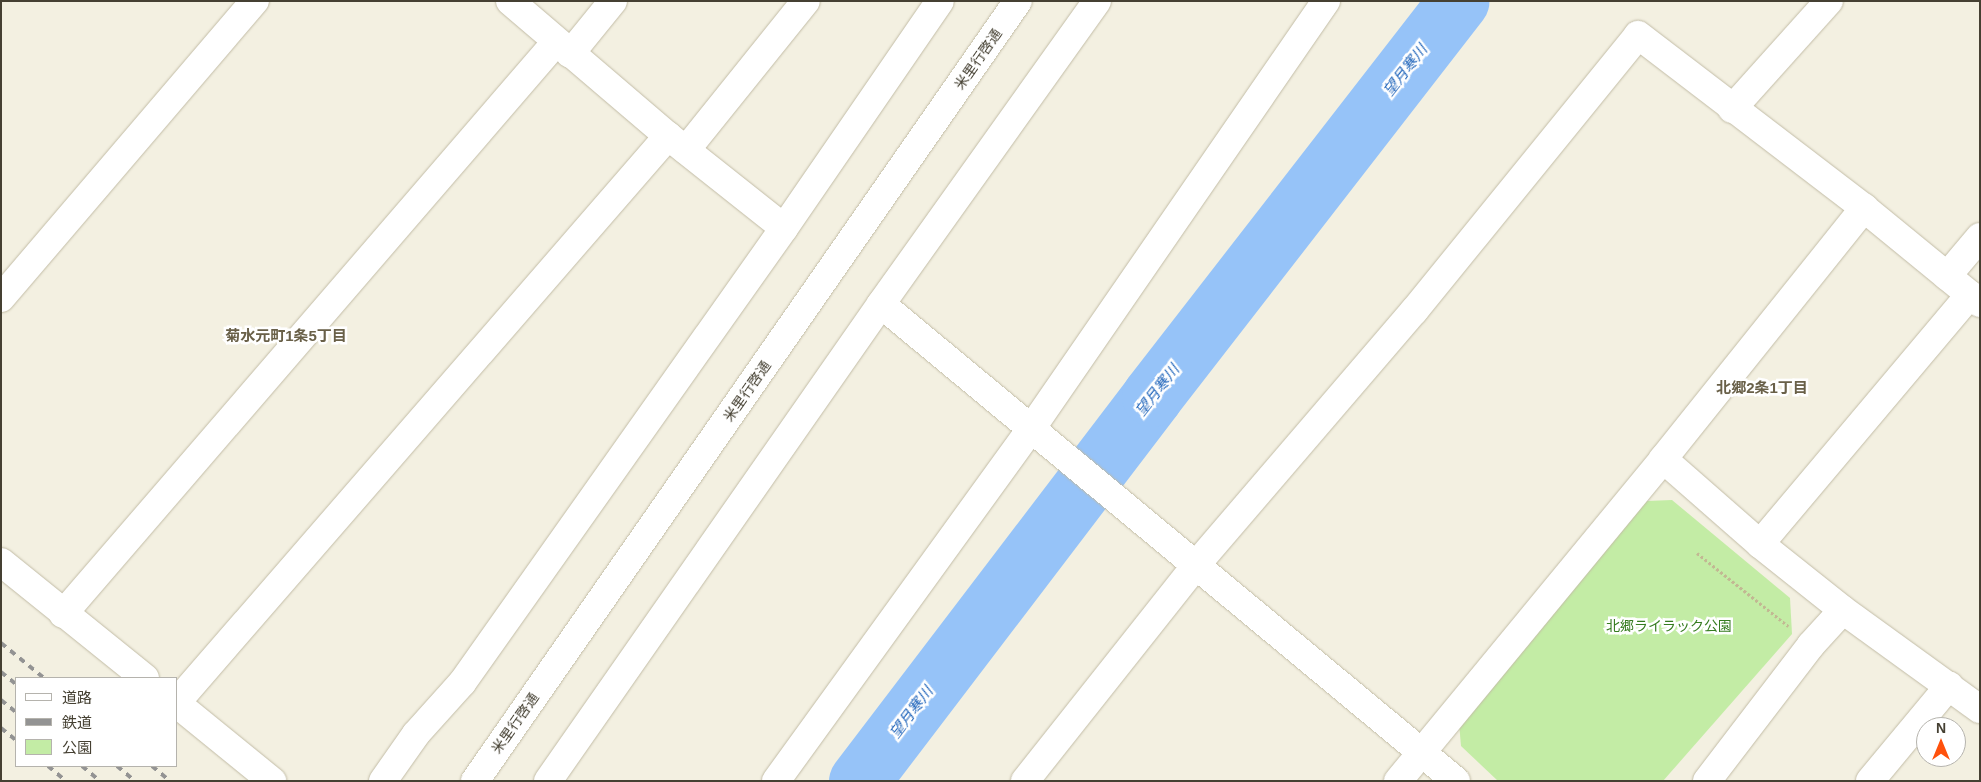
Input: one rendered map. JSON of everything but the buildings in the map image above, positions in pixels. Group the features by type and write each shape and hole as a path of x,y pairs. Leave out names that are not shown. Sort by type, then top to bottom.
{"street":[{"path":"1,298 255,1"},
{"path":"510,1 677,143 784,228"},
{"path":"63,614 563,48 613,1"},
{"path":"178,701 806,1"},
{"path":"383,781 416,734 462,683 784,228 940,1"},
{"name":"米里行啓通","path":"475,781 1018,1"},
{"path":"548,781 881,304 1097,1"},
{"path":"776,781 1031,429 1326,1"},
{"path":"1732,109 1829,1"},
{"path":"1025,781 1196,566 1414,311 1638,35 1732,109 1864,208 1975,298 1760,544"},
{"path":"1398,781 1663,459 1864,208"},
{"path":"1946,276 1980,237"},
{"path":"881,304 1456,781"},
{"path":"1663,459 1760,544 1843,610 1980,709"},
{"path":"1,562 63,614 144,677"},
{"path":"1708,781 1812,645 1843,610"},
{"path":"1870,781 1949,686"},
{"path":"178,705 272,781"}],"path":[{"path":"1697,553 1812,645"}],"green space":[{"name":"北郷ライラック公園","path":"1672,500 1790,598 1792,634 1663,781 1498,781 1461,746 1459,723 1647,501"}],"waterway":[{"name":"望月寒川","path":"859,781 1152,396 1458,1"}],"railway":[{"path":"1,643 43,677"},
{"path":"1,672 15,683"},
{"path":"1,700 15,711"},
{"path":"1,728 15,739"},
{"path":"49,767 66,781"},
{"path":"83,767 100,781"},
{"path":"118,767 135,781"},
{"path":"153,767 170,781"}],"district":[{"name":"菊水元町1条5丁目","path":"286,336"},
{"name":"北郷2条1丁目","path":"1762,388"}]}
